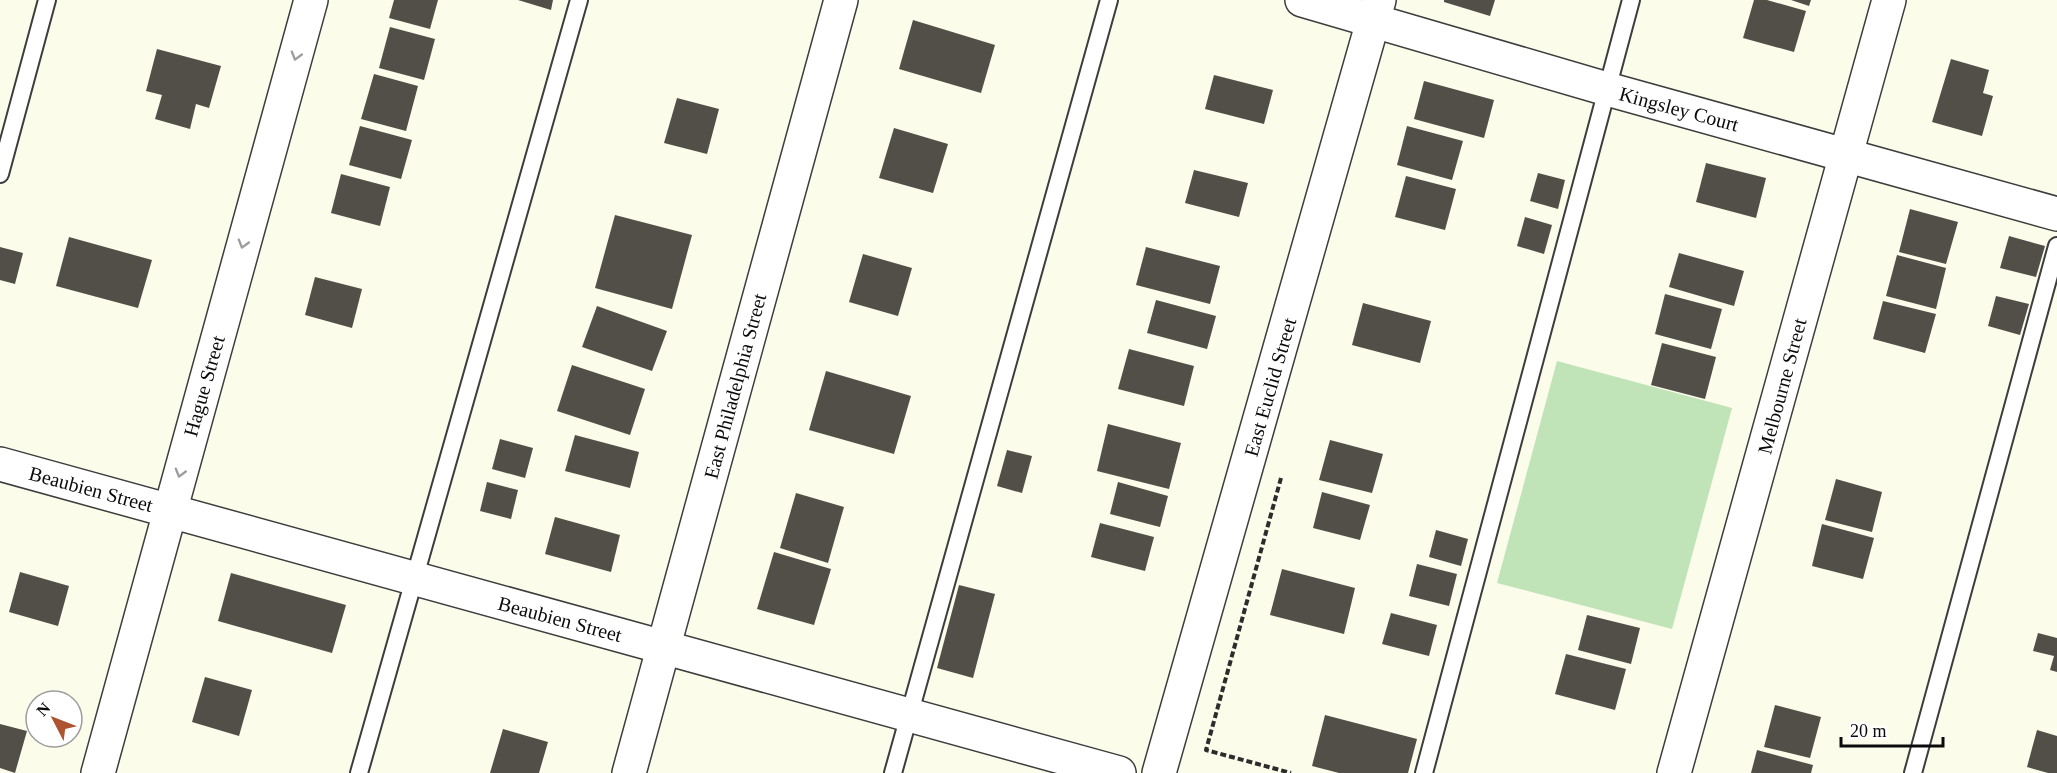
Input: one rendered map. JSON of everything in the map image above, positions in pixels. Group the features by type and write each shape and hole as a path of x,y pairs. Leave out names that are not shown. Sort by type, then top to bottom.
{"street":[{"name":"Hague Street","path":"98,773 311,0"},
{"name":"East Philadelphia Street","path":"629,773 841,0"},
{"name":"Kingsley Court","path":"1302,0 1377,10 1607,89 2057,214"},
{"name":"Melbourne Street","path":"1674,773 1889,0"},
{"name":"East Euclid Street","path":"1159,773 1377,10"},
{"name":"Beaubien Street","path":"0,464 1119,773"}],"lane":[{"path":"0,174 47,0"},
{"path":"359,773 579,0"},
{"path":"893,773 1109,0"},
{"path":"1424,773 1632,0"},
{"path":"1913,773 2057,246"}],"path":[{"path":"1206,750 1291,773"}],"green space":[{"path":"1557,361 1732,408 1672,629 1497,583"}],"building":[{"path":"394,0 438,0 430,29 389,18"},
{"path":"518,0 553,0 551,10"},
{"path":"1444,0 1495,0 1490,16 1444,2"},
{"path":"1754,0 1767,0 1806,11 1794,52 1743,38"},
{"path":"1791,0 1811,0 1809,6"},
{"path":"913,20 995,45 981,93 899,69"},
{"path":"390,27 435,39 424,80 379,68"},
{"path":"157,49 221,66 209,108 196,104 190,129 155,119 162,95 146,91"},
{"path":"1951,59 1989,70 1983,93 1993,96 1982,136 1932,122"},
{"path":"374,74 418,86 406,131 361,119"},
{"path":"1214,75 1273,90 1264,124 1205,109"},
{"path":"1424,81 1494,100 1484,138 1414,119"},
{"path":"677,98 719,109 707,154 664,143"},
{"path":"360,126 412,140 401,179 349,165"},
{"path":"1407,126 1463,141 1452,180 1397,165"},
{"path":"894,128 948,144 933,193 879,178"},
{"path":"1706,163 1766,178 1756,218 1696,202"},
{"path":"1194,170 1248,183 1239,217 1185,203"},
{"path":"1538,173 1565,180 1558,209 1530,201"},
{"path":"341,174 390,187 380,226 331,213"},
{"path":"1406,176 1456,189 1445,230 1395,217"},
{"path":"1910,209 1958,222 1946,264 1899,252"},
{"path":"615,215 692,235 672,309 595,288"},
{"path":"1525,217 1552,225 1544,254 1517,246"},
{"path":"2009,236 2045,246 2036,277 2000,268"},
{"path":"69,237 152,260 138,308 56,286"},
{"path":"0,247 23,253 15,284 0,280"},
{"path":"1146,247 1220,266 1210,304 1136,285"},
{"path":"1679,253 1744,271 1734,306 1669,287"},
{"path":"863,254 912,268 898,316 849,302"},
{"path":"1897,255 1946,268 1936,309 1886,296"},
{"path":"315,277 362,289 352,328 305,315"},
{"path":"1665,294 1722,309 1711,349 1655,334"},
{"path":"1996,296 2029,304 2020,335 1988,326"},
{"path":"1156,300 1216,316 1207,349 1147,333"},
{"path":"1883,301 1936,314 1925,353 1873,339"},
{"path":"1363,303 1431,321 1420,363 1352,345"},
{"path":"597,306 667,331 652,371 582,347"},
{"path":"1662,343 1716,357 1705,399 1651,385"},
{"path":"1129,349 1194,366 1184,406 1118,389"},
{"path":"572,365 645,389 630,435 557,411"},
{"path":"826,371 911,396 894,454 809,430"},
{"path":"1108,424 1181,443 1169,489 1097,471"},
{"path":"575,435 639,452 630,488 565,471"},
{"path":"500,439 533,448 525,478 492,469"},
{"path":"1330,440 1383,454 1372,493 1319,480"},
{"path":"1007,450 1032,456 1022,493 997,486"},
{"path":"1836,479 1882,492 1872,532 1825,520"},
{"path":"487,482 518,490 511,519 480,511"},
{"path":"1118,482 1168,496 1160,527 1110,514"},
{"path":"1322,492 1370,505 1360,540 1313,528"},
{"path":"796,493 844,507 828,563 780,548"},
{"path":"555,517 620,535 611,572 545,554"},
{"path":"1100,523 1154,537 1145,571 1091,557"},
{"path":"1822,524 1874,538 1863,579 1812,566"},
{"path":"1436,530 1468,539 1461,566 1429,557"},
{"path":"774,552 831,569 814,625 757,609"},
{"path":"1417,564 1457,574 1449,606 1409,596"},
{"path":"1282,569 1355,588 1344,634 1270,615"},
{"path":"20,572 69,586 58,626 9,612"},
{"path":"231,573 346,605 332,653 218,621"},
{"path":"959,585 995,594 973,678 937,668"},
{"path":"1391,613 1437,625 1429,656 1382,644"},
{"path":"1587,615 1640,628 1631,664 1578,650"},
{"path":"2038,633 2057,638 2057,672 2050,670 2054,656 2033,651"},
{"path":"1566,654 1626,669 1615,710 1555,694"},
{"path":"205,677 252,690 239,736 192,722"},
{"path":"1775,705 1821,717 1810,758 1764,747"},
{"path":"1325,715 1417,739 1408,773 1339,773 1312,766"},
{"path":"0,724 24,730 24,742 15,773 0,768"},
{"path":"503,729 548,742 539,773 490,773"},
{"path":"2037,730 2057,736 2057,773 2027,767"},
{"path":"1757,750 1813,765 1811,773 1751,773"}]}
